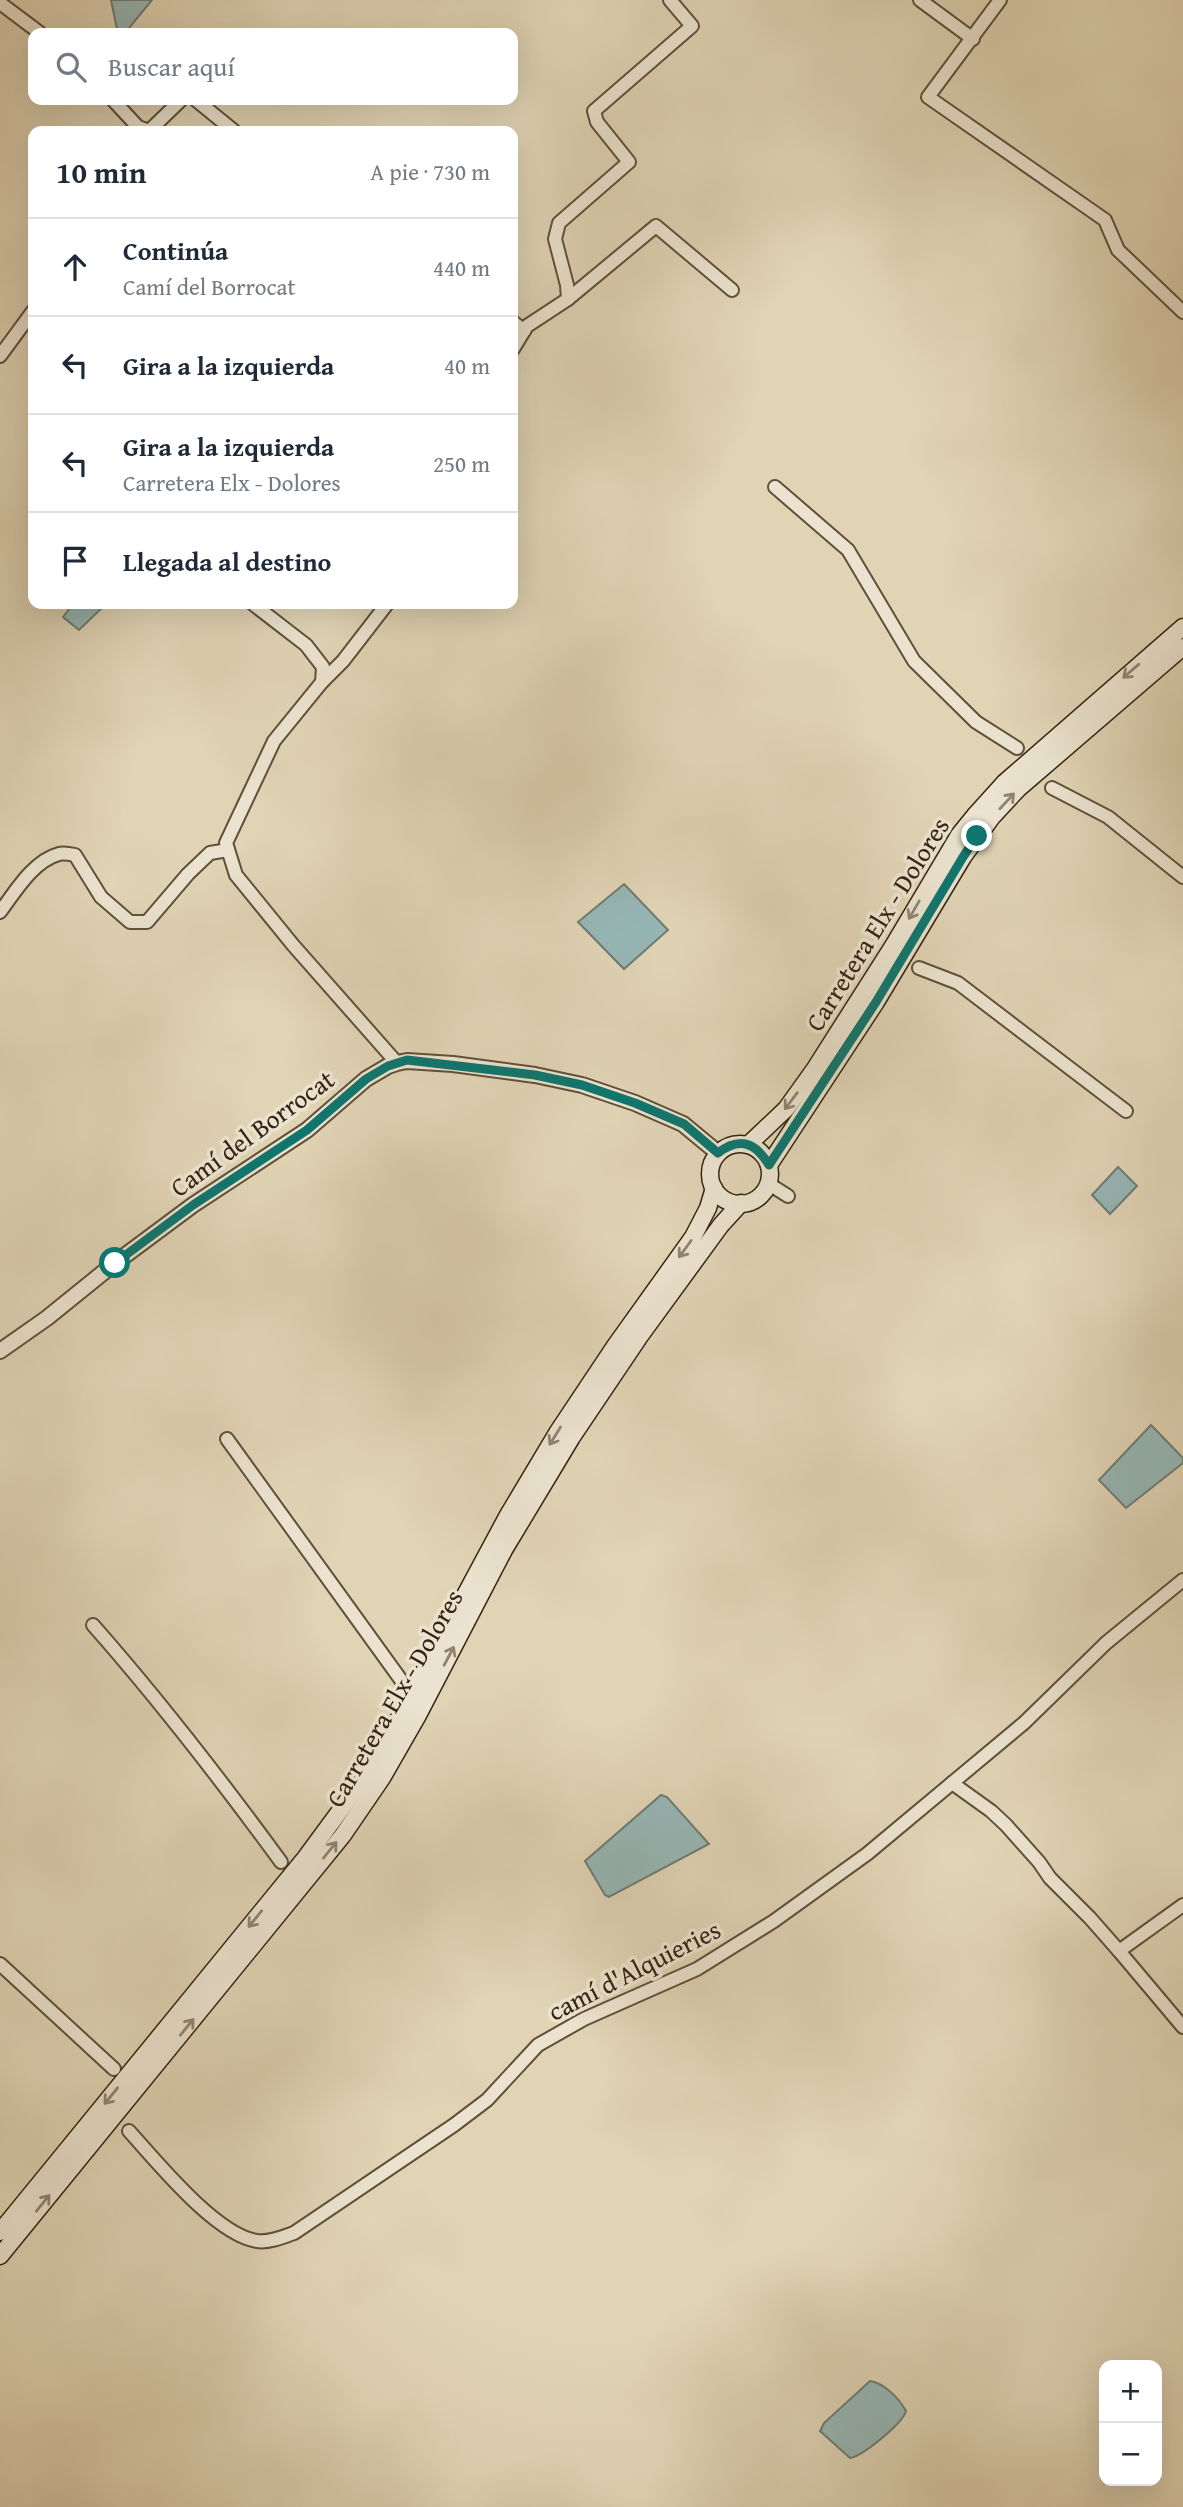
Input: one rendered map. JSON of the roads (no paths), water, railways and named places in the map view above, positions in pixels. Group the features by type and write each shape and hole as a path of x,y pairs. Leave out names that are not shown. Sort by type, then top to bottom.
{"main road":[{"name":"Carretera Elx - Dolores","path":"749,1144 786,1109 814,1070 953,845 976,814 1004,783 1183,627"},
{"name":"Carretera Elx - Dolores","path":"769,1165 876,1002 963,857 992,817 1018,789 1183,647"},
{"path":"735,1144 749,1144 761,1152 769,1165 769,1184 759,1197 741,1203 727,1200 714,1188 710,1178 711,1167 718,1153 735,1144"},
{"name":"Carretera Elx - Dolores","path":"0,2232 306,1857 362,1781 390,1735 508,1515 557,1433 693,1237 708,1208 714,1188"},
{"name":"Carretera Elx - Dolores","path":"0,2256 342,1835 382,1778 504,1550 572,1437 647,1326 721,1225 741,1203"}],"street":[{"path":"568,299 555,239 559,223 629,162 597,122 594,111 692,26 670,0"},
{"path":"920,0 973,39"},
{"path":"1000,0 928,97 1105,220 1118,250 1183,312"},
{"path":"0,3 33,28"},
{"path":"118,105 137,126"},
{"path":"154,126 176,105"},
{"path":"202,105 228,126"},
{"path":"518,341 527,326 568,299 656,226 732,290"},
{"path":"0,356 28,319"},
{"path":"518,326 524,331"},
{"path":"775,487 848,550 914,662 976,722 1017,748"},
{"path":"259,609 306,645 323,667 322,682"},
{"path":"383,609 343,661 322,682 274,741 226,843 236,875 293,945 397,1063"},
{"path":"1052,788 1108,817 1183,877"},
{"path":"0,912 42,862 60,853 75,855 102,897 130,922 147,922 187,874 210,853 228,850"},
{"path":"919,968 958,983 1126,1111"},
{"name":"Camí del Borrocat","path":"0,1351 193,1205 307,1130 366,1079 388,1066 407,1060 535,1075 582,1085 635,1103 684,1124 718,1153"},
{"path":"769,1184 788,1196"},
{"path":"228,1439 401,1680"},
{"name":"camí d'Alquieries","path":"129,2131 181,2189 227,2228 256,2241 271,2241 294,2233 487,2101 538,2045 583,2020 697,1969 774,1921 867,1854 1024,1723 1106,1643 1183,1580"},
{"path":"93,1625 212,1767 281,1862"},
{"path":"952,1783 983,1804 1006,1825 1050,1878 1119,1951 1183,2028"},
{"path":"1119,1951 1183,1905"},
{"path":"0,1964 114,2069"}],"water":[{"path":"111,0 152,0 129,28 117,28"},
{"path":"69,609 101,609 79,630 63,617"},
{"path":"624,884 668,930 624,969 578,922"},
{"path":"1118,1167 1137,1186 1110,1214 1092,1195"},
{"path":"1151,1425 1183,1458 1183,1463 1126,1508 1099,1480"},
{"path":"661,1795 667,1797 709,1844 609,1897 605,1895 585,1861"},
{"path":"870,2381 891,2392 906,2411 882,2438 864,2452 850,2458 820,2431 824,2423"}]}
